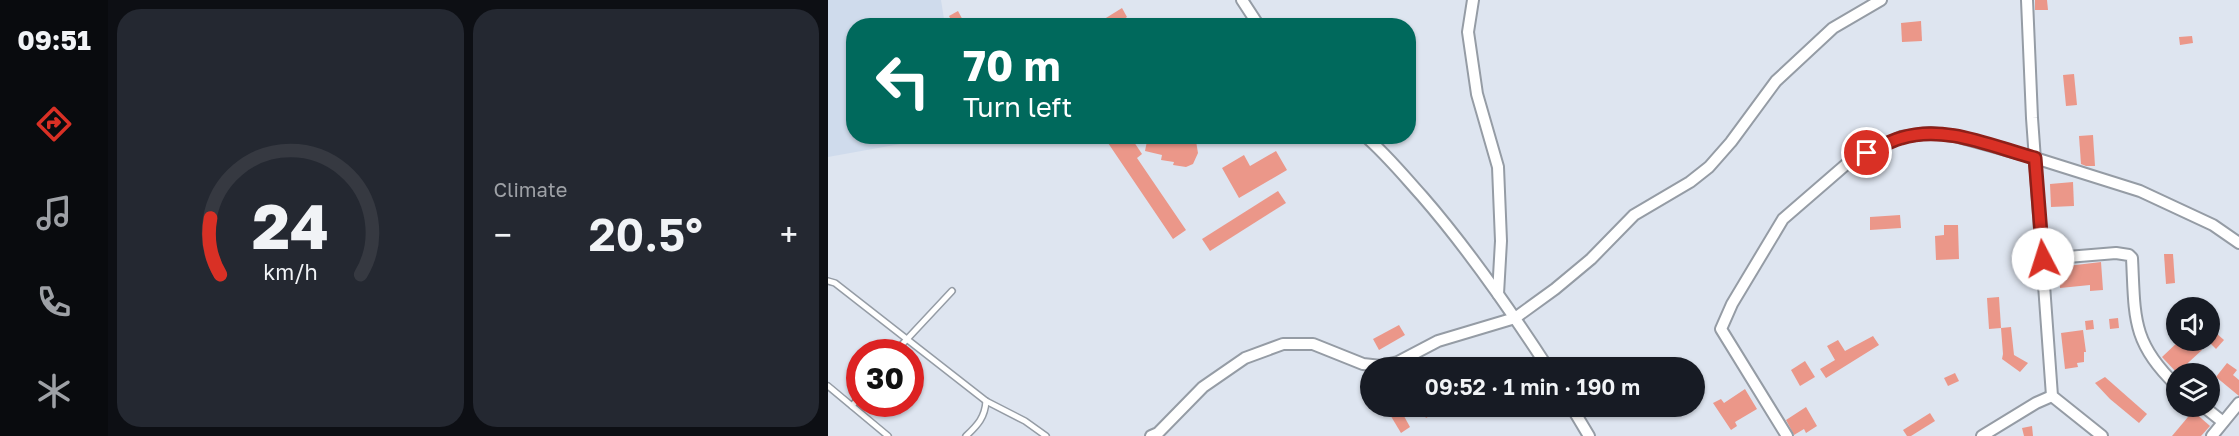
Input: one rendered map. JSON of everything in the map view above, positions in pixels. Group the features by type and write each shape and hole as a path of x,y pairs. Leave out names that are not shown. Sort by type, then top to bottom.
{"street":[{"path":"1242,0 1254,18"},
{"path":"1473,0 1468,32 1477,94 1498,166 1501,241 1498,294"},
{"path":"1151,436 1158,433 1203,387 1245,358 1283,344 1313,344 1363,364 1381,366 1398,362 1438,341 1515,318 1555,290 1591,260 1634,214 1690,182 1709,167 1731,142 1776,81 1833,28 1881,0"},
{"path":"2027,0 2035,158 2052,396 2102,436"},
{"path":"1787,436 1721,329 1732,304 1782,219 1850,161 1902,138 1930,133 1955,136 2035,158 2140,191 2204,220 2239,243"},
{"path":"1373,144 1456,235 1541,357"},
{"path":"2043,259 2116,253 2129,255 2132,258 2135,316 2142,340 2154,362 2166,375"},
{"path":"1982,436 2036,403 2052,396"},
{"path":"2212,436 2239,403"},
{"path":"1577,417 1588,436"},
{"path":"2217,417 2223,422"}],"lane":[{"path":"828,281 835,283 905,339"},
{"path":"907,339 952,291"},
{"path":"924,354 986,401 1025,421 1046,436"},
{"path":"828,386 846,401"},
{"path":"966,436 979,424 985,413 986,401"},
{"path":"865,417 888,436"}],"shaded area":[{"path":"828,0 941,0 944,18 846,18 846,144 900,144 828,157"}],"building":[{"path":"2035,0 2047,0 2048,10 2035,10"},
{"path":"1122,8 1127,17 1126,18 1106,18"},
{"path":"958,11 962,18 950,18 949,16"},
{"path":"1921,21 1922,41 1902,42 1901,23"},
{"path":"2192,36 2193,43 2180,45 2179,37"},
{"path":"2074,74 2077,105 2066,106 2063,75"},
{"path":"2093,135 2095,166 2086,166 2081,164 2079,136"},
{"path":"1109,144 1135,144 1142,154 1137,158 1186,230 1173,239"},
{"path":"1146,144 1196,144 1198,153 1193,164 1186,167 1173,165 1174,162 1161,160 1162,155 1145,151"},
{"path":"1276,151 1287,170 1239,198 1222,168 1244,155 1250,166"},
{"path":"2073,182 2074,206 2051,207 2050,184"},
{"path":"1278,191 1286,203 1210,251 1202,239"},
{"path":"1900,215 1901,228 1870,230 1870,217"},
{"path":"1944,225 1958,225 1959,259 1936,260 1935,236 1944,235"},
{"path":"2164,254 2173,254 2175,283 2166,284"},
{"path":"2101,262 2103,290 2090,291 2090,285 2060,288 2059,267"},
{"path":"1999,297 2001,328 1989,329 1987,298"},
{"path":"2118,318 2119,328 2110,329 2109,319"},
{"path":"2093,320 2094,329 2086,330 2085,321"},
{"path":"1399,325 1405,335 1379,350 1373,339"},
{"path":"2011,327 2014,355 2028,363 2020,372 2002,359 2001,328"},
{"path":"2083,330 2086,352 2084,352 2084,362 2077,363 2078,367 2065,369 2061,333"},
{"path":"1873,336 1879,345 1826,378 1820,369 1835,360 1827,346 1838,340 1845,351"},
{"path":"2168,351 2201,351 2188,363 2168,363 2162,357"},
{"path":"1805,361 1815,377 1800,386 1791,370"},
{"path":"2227,363 2237,370 2233,375 2239,380 2239,396 2220,380 2220,372"},
{"path":"1955,373 1959,381 1948,386 1944,378"},
{"path":"2105,377 2147,414 2139,423 2095,383"},
{"path":"1745,389 1757,409 1735,422 1737,426 1731,430 1713,403 1721,399 1724,403"},
{"path":"1806,407 1817,426 1806,433 1804,429 1794,435 1786,420"},
{"path":"1930,413 1935,421 1911,436 1907,436 1903,430"},
{"path":"1391,417 1404,417 1410,427 1401,433"},
{"path":"2188,417 2200,417 2210,426 2201,436 2172,436"},
{"path":"2032,426 2033,436 2024,436 2022,428"}],"route":[{"path":"1867,153 1902,138 1930,133 1955,136 2035,158 2043,259"}]}
